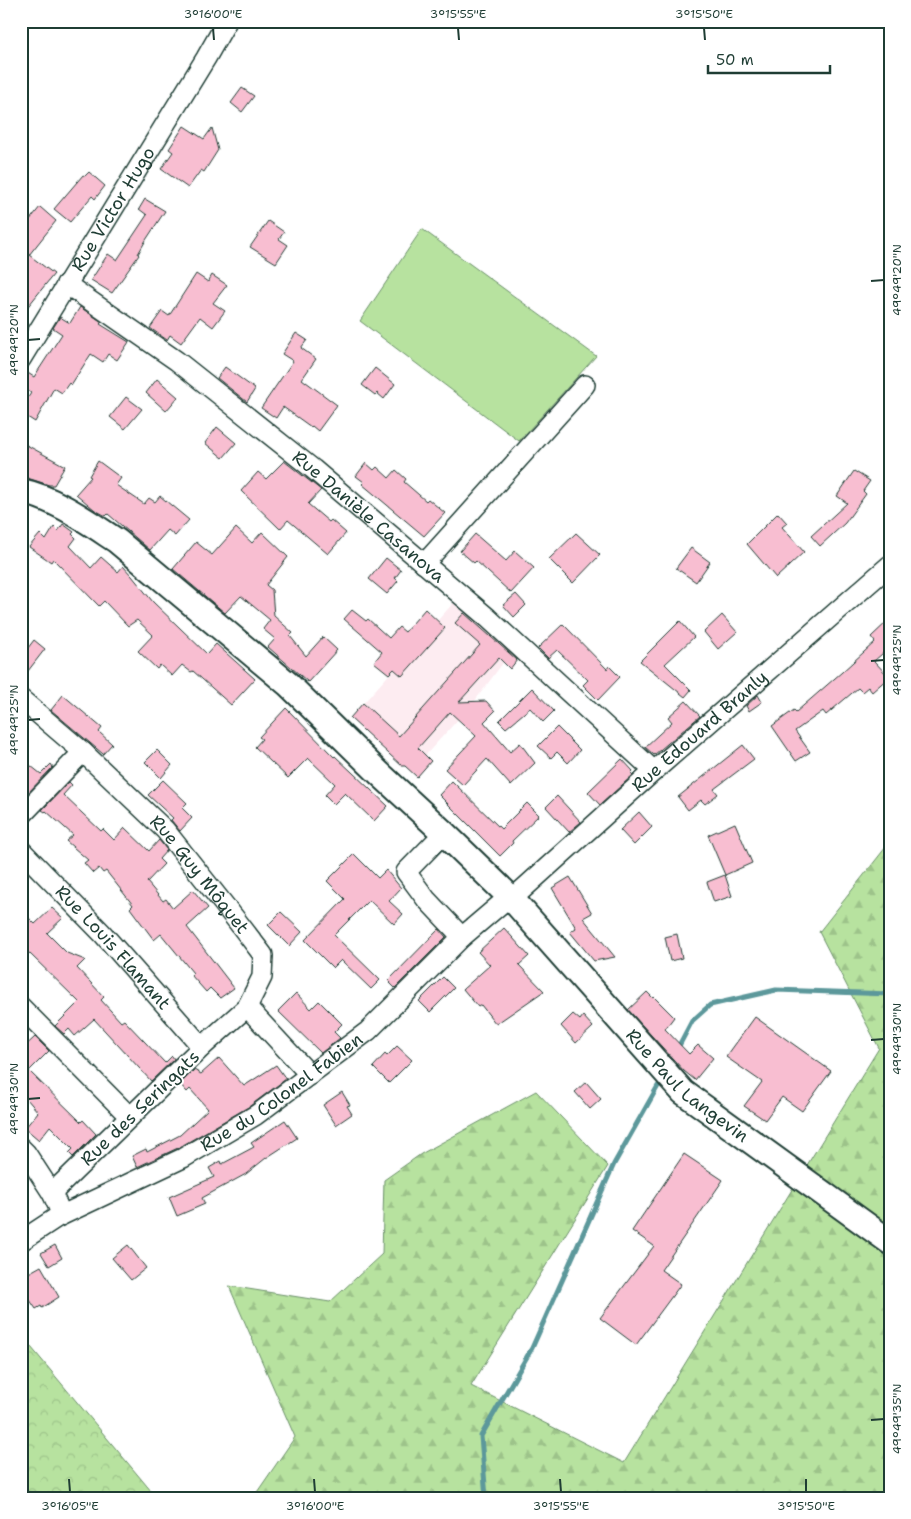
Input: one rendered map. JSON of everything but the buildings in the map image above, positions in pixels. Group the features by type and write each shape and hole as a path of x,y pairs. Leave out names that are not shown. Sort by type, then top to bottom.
{"main road":[{"name":"Rue Paul Langevin","path":"21,491 33,494 60,507 117,541 288,684 512,900 683,1092 890,1242"}],"street":[{"name":"Rue Victor Hugo","path":"21,359 227,21"},
{"name":"Rue Danièle Casanova","path":"66,284 177,361 313,469 488,618 654,771"},
{"path":"424,564 585,385"},
{"name":"Rue Edouard Branly","path":"512,900 654,771 890,565"},
{"name":"Rue Guy Môquet","path":"21,699 83,752 165,830 238,920 263,955 262,977 246,1007"},
{"path":"21,816 83,752"},
{"path":"444,833 406,872 426,899 462,937"},
{"name":"Rue Louis Flamant","path":"21,850 102,933 202,1047"},
{"name":"Rue du Colonel Fabien","path":"21,1241 62,1215 183,1158 256,1115 368,1031 462,937 502,903 512,900"},
{"path":"21,1007 130,1117"},
{"path":"246,1007 310,1075"},
{"name":"Rue des Seringats","path":"52,1194 202,1047 246,1007"},
{"path":"23,1152 52,1194 62,1215"}],"shaded area":[{"path":"456,600 503,642 502,645 513,654 503,663 474,702 411,771 350,718"}],"green space":[{"path":"422,229 596,356 519,441 360,321"},
{"path":"890,830 890,1498 253,1498 295,1437 229,1286 330,1302 382,1254 384,1180 421,1154 536,1091 608,1166 471,1386 624,1463 879,1048 819,932 886,847"},
{"path":"21,1335 152,1492 147,1498 54,1498 49,1493 21,1491"}],"waterway":[{"path":"672,1059 692,1021 710,1005 776,990 890,994"},
{"path":"486,1498 481,1436 532,1348 614,1164 658,1086"}]}
